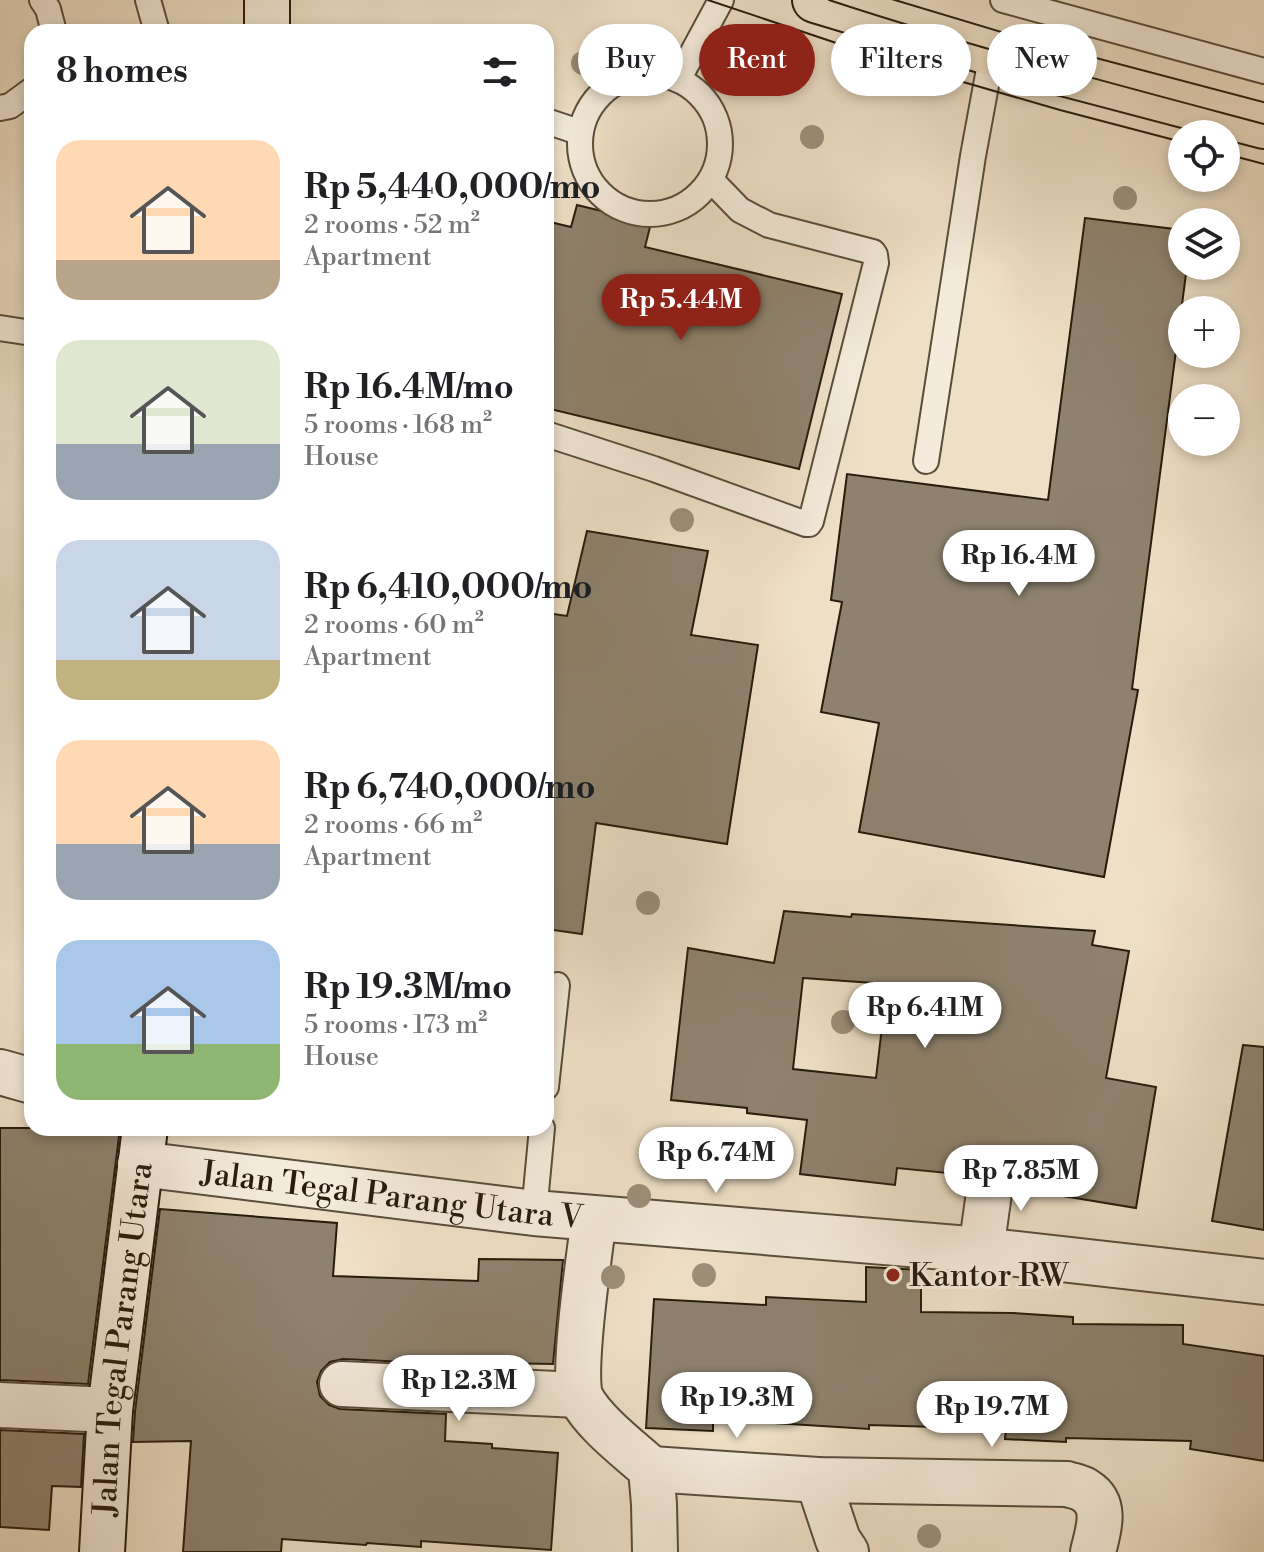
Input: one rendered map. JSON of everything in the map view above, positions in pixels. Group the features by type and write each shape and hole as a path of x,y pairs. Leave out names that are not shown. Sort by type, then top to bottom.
{"highway":[{"path":"815,0 987,52"},
{"path":"1097,81 1264,126"}],"street":[{"path":"267,0 267,24"},
{"path":"0,1072 24,1079"},
{"name":"Jalan Tegal Parang Utara V","path":"142,1146 534,1213 981,1250 1264,1282"},
{"name":"Jalan Tegal Parang Utara","path":"102,1552 110,1410 142,1146"},
{"path":"981,1250 990,1186"},
{"path":"594,1219 578,1366 579,1395 591,1414 651,1469 818,1480 1067,1484 1086,1490 1097,1502 1101,1519 1093,1552"},
{"path":"342,1384 579,1395"},
{"path":"0,1405 110,1410"},
{"path":"651,1469 655,1552"},
{"path":"818,1480 838,1540 846,1552"}],"lane":[{"path":"42,0 52,24"},
{"path":"148,0 155,24"},
{"path":"683,71 721,0"},
{"path":"1003,0 1264,71"},
{"path":"926,461 987,80"},
{"path":"598,96 591,102 579,132 583,171 608,202 644,215 682,207 711,180 721,153 717,123 703,97 683,83"},
{"path":"0,108 24,98"},
{"path":"554,124 579,132"},
{"path":"554,437 806,524 811,521 876,263 875,255 769,225 740,210 711,180"},
{"path":"0,328 24,332"},
{"path":"554,1013 557,985"},
{"path":"534,1213 541,1136"}],"building":[{"path":"577,205 651,223 645,247 842,294 799,469 554,410 554,223 571,227"},
{"path":"1085,218 1168,228 1168,280 1185,280 1183,296 1168,296 1168,368 1174,368 1172,384 1168,384 1168,412 1132,689 1138,690 1104,877 859,832 879,723 821,712 842,602 831,600 847,474 1048,500"},
{"path":"587,531 708,551 691,635 758,645 727,844 596,823 582,934 554,930 554,614 567,616"},
{"path":"784,911 1095,931 1092,945 1129,951 1106,1078 1156,1087 1136,1208 1015,1188 1013,1176 1006,1167 993,1161 980,1163 968,1175 897,1168 895,1185 800,1174 807,1120 747,1113 747,1108 671,1100 688,948 774,963","holes":["803,978 887,984 876,1078 793,1069"]},
{"path":"1243,1045 1264,1047 1264,1230 1212,1221"},
{"path":"0,1128 24,1128 24,1136 119,1136 88,1384 0,1380"},
{"path":"160,1209 337,1223 333,1276 478,1281 479,1259 563,1260 553,1364 448,1364 343,1359 330,1362 321,1371 317,1382 320,1396 329,1405 340,1409 446,1414 445,1441 558,1453 551,1550 421,1541 421,1547 282,1539 281,1552 183,1552 191,1441 133,1442"},
{"path":"866,1267 921,1270 921,1312 1073,1317 1073,1324 1183,1325 1183,1344 1264,1356 1264,1461 1190,1449 1191,1441 1005,1439 1006,1429 869,1425 869,1429 713,1419 713,1431 646,1428 654,1299 766,1305 766,1297 866,1302"},
{"path":"0,1430 84,1434 81,1487 52,1486 49,1530 0,1527"}],"tram line":[{"path":"708,0 887,60 1168,138"},
{"path":"829,0 991,50 1264,124"},
{"path":"1240,158 1264,164"}],"place":[{"name":"Kantor RW","path":"893,1275"}]}
